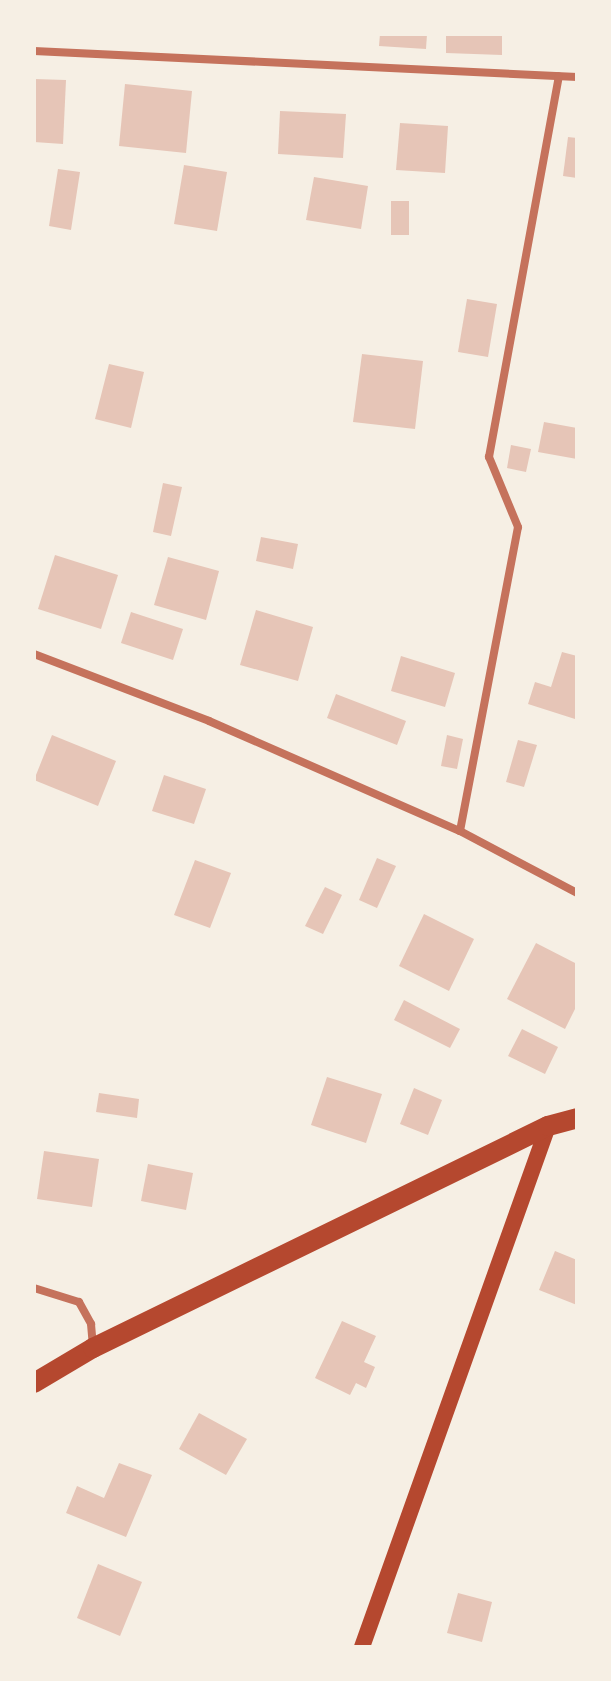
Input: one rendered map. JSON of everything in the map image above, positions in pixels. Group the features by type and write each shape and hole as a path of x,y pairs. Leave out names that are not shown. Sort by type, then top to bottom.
{"main road":[{"path":"34,1383 93,1348 548,1126 577,1118"},
{"path":"362,1647 548,1126"}],"street":[{"path":"34,51 577,77"},
{"path":"460,831 518,527 489,457 559,76"},
{"path":"34,654 209,721 460,831 577,893"},
{"path":"34,1288 79,1302 91,1324 93,1348"}],"building":[{"path":"380,34 427,34 426,49 379,46"},
{"path":"446,34 502,34 502,55 446,53"},
{"path":"34,79 66,80 63,144 34,142"},
{"path":"125,84 192,91 186,153 119,146"},
{"path":"280,111 346,114 343,158 278,154"},
{"path":"400,123 448,126 445,173 396,170"},
{"path":"568,137 577,138 577,178 563,176"},
{"path":"184,165 227,172 217,231 174,224"},
{"path":"58,169 80,172 71,230 49,226"},
{"path":"314,177 368,186 361,229 306,220"},
{"path":"391,201 409,201 409,235 391,235"},
{"path":"467,299 497,304 488,357 458,352"},
{"path":"362,354 423,361 415,429 353,422"},
{"path":"109,364 144,372 131,428 95,419"},
{"path":"544,422 577,428 577,459 538,452"},
{"path":"511,445 531,449 526,472 507,468"},
{"path":"163,483 182,487 171,536 153,532"},
{"path":"261,537 298,544 293,569 256,561"},
{"path":"55,555 118,575 101,629 38,609"},
{"path":"168,557 219,571 206,620 154,605"},
{"path":"256,610 313,627 298,681 240,665"},
{"path":"131,612 183,629 173,660 121,643"},
{"path":"562,652 577,656 575,719 528,704 535,682 551,687"},
{"path":"401,656 455,673 445,707 391,691"},
{"path":"336,694 406,721 397,745 327,718"},
{"path":"52,735 116,761 98,806 34,780"},
{"path":"447,735 463,739 457,769 441,766"},
{"path":"518,740 537,745 524,787 506,782"},
{"path":"164,775 206,789 194,824 152,811"},
{"path":"377,858 396,866 377,908 359,900"},
{"path":"195,860 231,873 210,928 174,915"},
{"path":"325,887 342,895 323,934 305,926"},
{"path":"424,914 474,939 449,991 399,966"},
{"path":"536,943 577,964 577,1005 565,1029 507,999"},
{"path":"404,1000 460,1029 450,1048 394,1020"},
{"path":"522,1029 558,1047 545,1074 508,1056"},
{"path":"327,1077 382,1094 366,1143 311,1125"},
{"path":"414,1088 442,1100 428,1135 400,1124"},
{"path":"99,1093 139,1099 137,1118 96,1112"},
{"path":"44,1151 99,1159 92,1207 37,1199"},
{"path":"148,1164 193,1173 186,1210 141,1201"},
{"path":"555,1251 577,1260 577,1305 539,1290"},
{"path":"342,1321 376,1336 364,1362 375,1367 366,1388 356,1383 350,1395 315,1378"},
{"path":"199,1413 247,1439 226,1475 179,1449"},
{"path":"119,1463 152,1475 126,1537 66,1513 77,1486 104,1498"},
{"path":"98,1564 142,1582 120,1636 77,1618"},
{"path":"458,1593 492,1602 482,1642 447,1633"}]}
